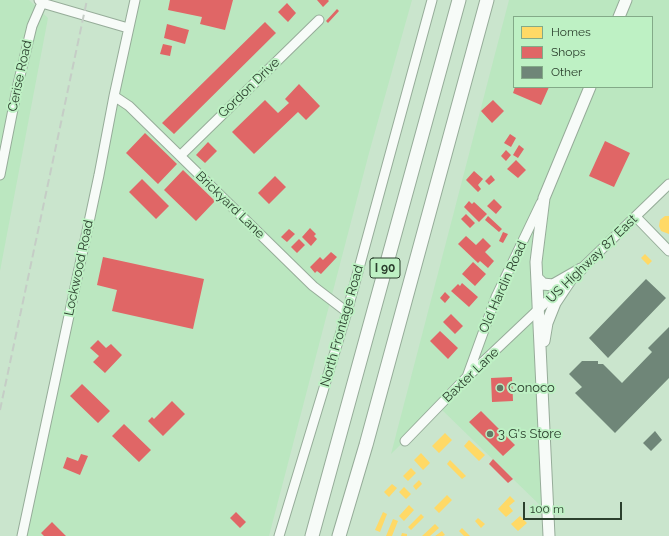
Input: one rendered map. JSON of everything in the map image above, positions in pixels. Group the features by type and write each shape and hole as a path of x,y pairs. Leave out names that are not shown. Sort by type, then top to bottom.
{"highway":[{"name":"I 90","path":"312,536 459,0"},
{"name":"I 90","path":"339,536 366,445 487,0"},
{"path":"345,536 366,445"}],"main road":[{"path":"619,16 626,0"},
{"name":"Old Hardin Road","path":"538,311 536,262 544,198 590,88"},
{"path":"537,278 543,284 553,284 581,270"},
{"path":"541,365 544,336 550,317 559,296 570,280"},
{"name":"US Highway 87 East","path":"538,311 549,536"}],"street":[{"name":"Lockwood Road","path":"22,536 135,0"},
{"name":"North Frontage Road","path":"279,536 346,312 432,0"},
{"path":"40,1 128,28"},
{"name":"Cerise Road","path":"0,175 18,84 32,26 40,1"},
{"name":"Gordon Drive","path":"180,156 319,20"},
{"name":"Brickyard Lane","path":"114,96 128,106 313,286 346,312"},
{"name":"US Highway 87 East","path":"538,311 669,184"},
{"name":"Old Hardin Road","path":"466,378 496,297 544,198"},
{"path":"636,217 669,251"},
{"name":"Baxter Lane","path":"405,441 466,378 538,311"}],"shaded area":[{"path":"0,0 29,0 48,18 0,271"},
{"path":"135,0 412,0 369,153 269,536 21,536"},
{"path":"509,0 669,0 669,184 538,311 548,513 439,407 391,454"}],"building: Homes":[{"path":"665,216 669,216 669,234 661,231 659,226 660,220"},
{"path":"645,254 652,261 648,265 641,258"},
{"path":"445,433 452,440 439,453 432,446"},
{"path":"469,440 485,455 479,461 464,446"},
{"path":"421,453 430,463 423,470 414,460"},
{"path":"450,460 466,476 462,479 447,464"},
{"path":"411,468 416,473 408,481 403,476"},
{"path":"419,480 422,484 416,490 413,486"},
{"path":"392,484 397,488 389,497 384,492"},
{"path":"404,487 411,494 406,499 399,492"},
{"path":"447,495 452,500 439,513 434,508"},
{"path":"510,496 515,501 509,506 513,511 506,517 498,509"},
{"path":"409,505 414,510 404,521 399,516"},
{"path":"383,512 387,514 380,532 375,530"},
{"path":"421,514 424,517 411,530 408,527"},
{"path":"520,516 527,523 518,531 511,524"},
{"path":"478,518 485,524 481,528 475,521"},
{"path":"393,519 398,521 392,536 386,536"},
{"path":"435,524 439,528 430,536 422,536"},
{"path":"462,528 470,536 464,536 459,531"},
{"path":"442,531 445,535 435,536"},
{"path":"402,533 407,534 407,536 401,536"}],"building: Shops":[{"path":"170,0 233,0 225,30 200,24 202,17 168,10"},
{"path":"317,0 328,0 329,1 323,7"},
{"path":"287,3 296,13 288,22 278,12"},
{"path":"337,9 339,11 328,23 326,21"},
{"path":"265,22 276,33 174,134 162,123"},
{"path":"167,24 189,30 185,44 164,38"},
{"path":"163,44 172,46 170,56 160,54"},
{"path":"299,84 320,106 306,120 298,112 254,154 232,132 265,100 278,113 289,103 285,99"},
{"path":"515,88 549,88 541,105 513,93"},
{"path":"493,100 504,111 492,123 481,111"},
{"path":"145,133 177,164 158,184 126,153"},
{"path":"510,134 516,138 511,147 504,143"},
{"path":"605,141 630,153 614,187 589,176"},
{"path":"208,142 217,151 205,163 196,155"},
{"path":"519,145 524,149 518,158 513,155"},
{"path":"506,150 511,155 506,161 501,156"},
{"path":"516,160 526,170 518,178 507,169"},
{"path":"183,170 215,201 196,221 164,190"},
{"path":"474,171 483,179 478,185 481,189 478,192 466,180"},
{"path":"491,175 495,180 489,185 485,181"},
{"path":"275,176 286,187 269,204 258,193"},
{"path":"142,179 169,206 156,219 129,192"},
{"path":"494,199 502,207 496,214 487,206"},
{"path":"469,201 472,204 474,202 487,214 479,222 464,207"},
{"path":"466,214 475,223 470,228 461,219"},
{"path":"488,216 502,229 499,232 485,220"},
{"path":"310,228 316,234 314,236 317,239 311,246 302,237"},
{"path":"289,229 295,234 287,242 281,237"},
{"path":"503,232 508,234 503,243 499,241"},
{"path":"466,236 476,245 483,238 491,246 485,252 494,261 488,268 480,261 478,263 458,244"},
{"path":"299,239 305,245 297,253 291,247"},
{"path":"331,252 337,257 321,274 317,271 315,273 310,267 320,257 323,260"},
{"path":"103,257 204,279 193,329 112,311 117,290 97,285"},
{"path":"473,262 486,274 475,286 462,274"},
{"path":"462,283 478,297 469,307 451,291 458,284 460,286"},
{"path":"445,292 450,297 445,303 440,298"},
{"path":"451,314 463,326 455,334 443,322"},
{"path":"440,331 458,348 448,359 430,341"},
{"path":"98,340 106,348 111,344 122,355 105,373 93,362 99,356 90,348"},
{"path":"512,377 513,401 492,402 491,378"},
{"path":"82,384 110,411 98,423 70,396"},
{"path":"172,401 185,414 163,436 148,421 152,417 154,419"},
{"path":"481,411 515,445 503,456 469,422"},
{"path":"124,424 151,450 139,462 112,436"},
{"path":"81,454 88,456 80,475 63,468 67,457 78,461"},
{"path":"493,459 513,479 508,483 489,464"},
{"path":"236,512 246,522 240,528 230,518"},
{"path":"52,522 66,536 44,536 41,533"}],"building: Other":[{"path":"646,279 666,298 608,358 589,338"},
{"path":"669,327 669,378 615,433 575,393 582,387 569,374 582,361 598,361 598,364 603,364 622,383 652,352 648,348"},
{"path":"655,431 662,440 651,451 643,443"}],"railway":[{"path":"0,410 87,0"}],"place":[{"name":"Conoco","path":"500,388"},
{"name":"3 G's Store","path":"490,434"}]}
